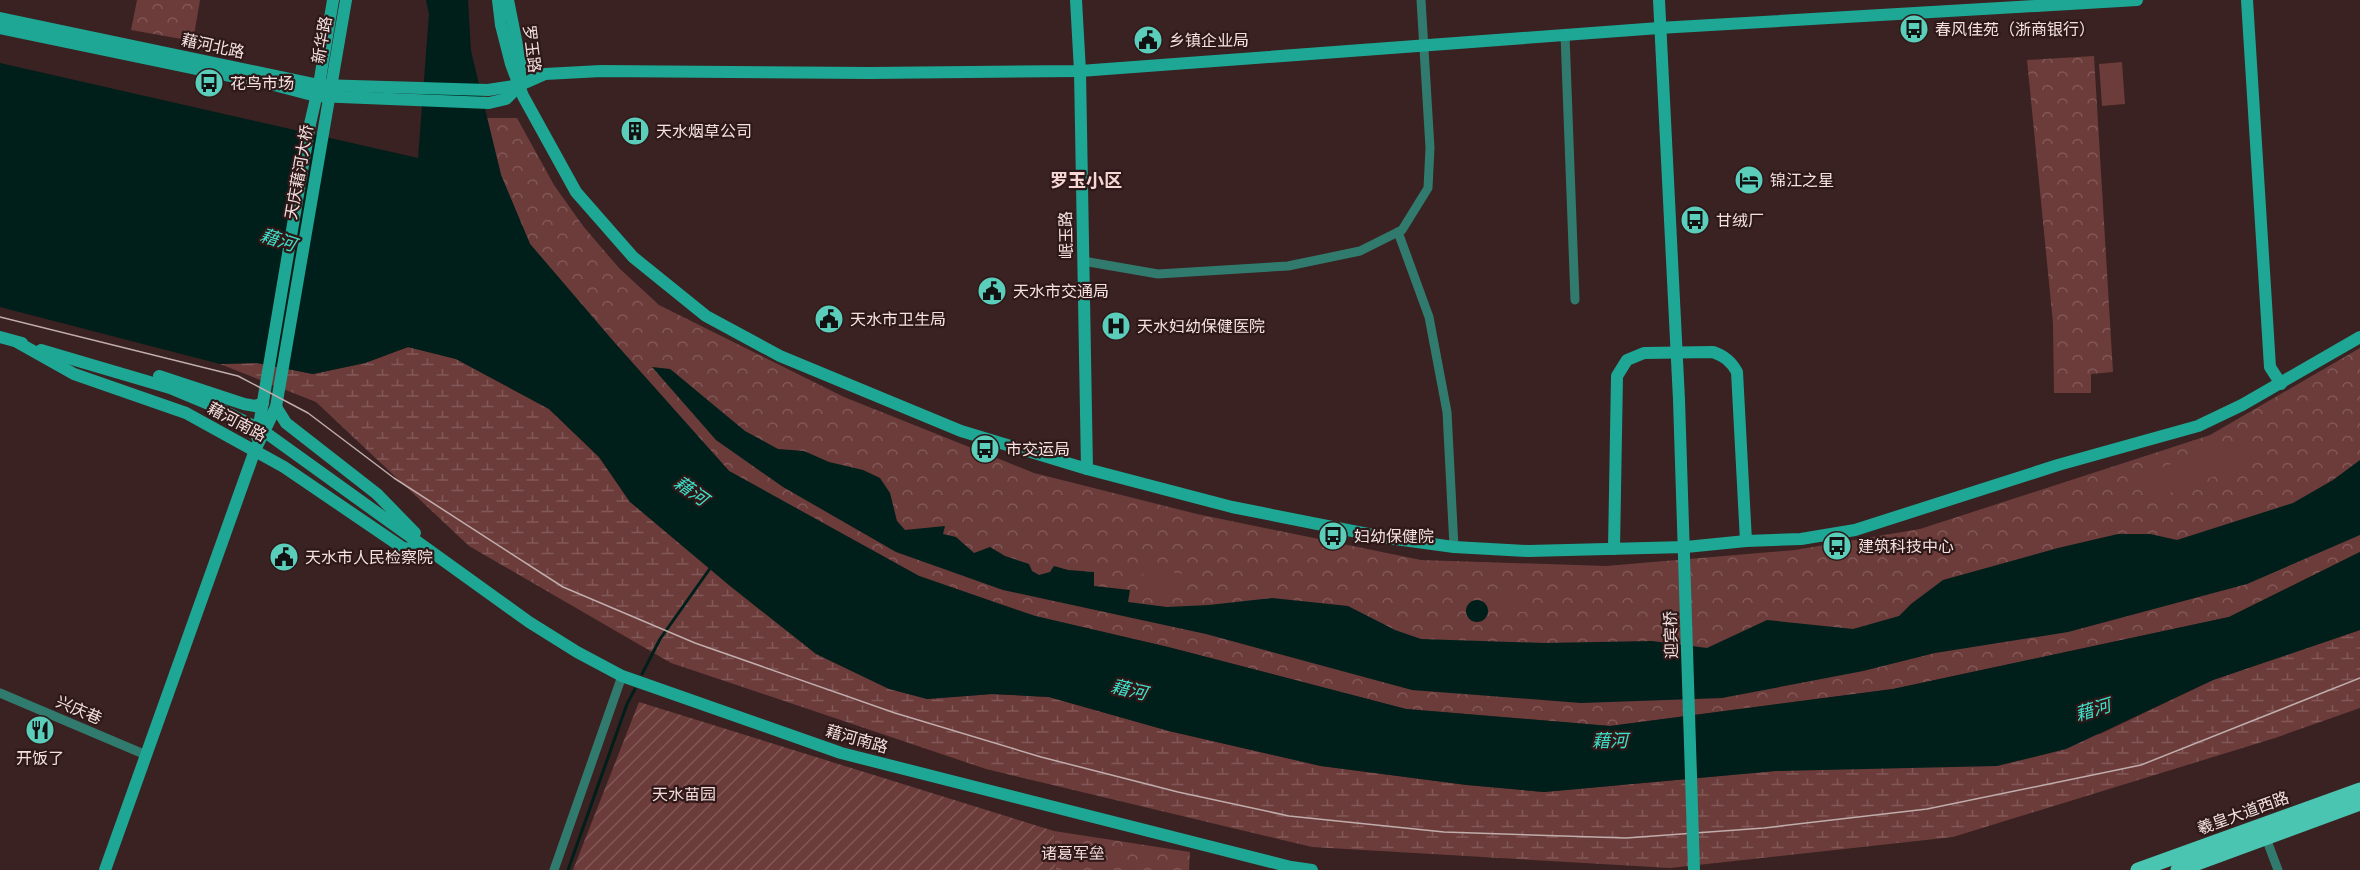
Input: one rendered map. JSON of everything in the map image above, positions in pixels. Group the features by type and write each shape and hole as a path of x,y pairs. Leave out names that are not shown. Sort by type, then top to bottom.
{"main road":[{"name":"新华路","path":"323,90 333,0"},
{"name":"新华路","path":"323,90 346,0"},
{"name":"罗玉路","path":"498,0 503,35 520,85"},
{"name":"罗玉路","path":"508,0 520,60 520,85"},
{"name":"岷玉路","path":"1076,0 1080,71 1087,469"},
{"name":"迎宾桥","path":"1659,0 1679,400 1694,870"},
{"name":"藉河北路","path":"0,28 274,85 323,90 488,96 544,74 601,71 870,73 1080,71 1994,4 2137,0"},
{"path":"2247,0 2270,366 2281,384"},
{"name":"藉河北路","path":"0,18 323,90"},
{"path":"520,85 523,96 576,192 633,257 706,316 780,356 961,431 1087,469 1232,507 1388,538 1454,547 1528,551 1686,547 1746,541 1801,539 1855,530 2058,465 2198,426 2281,384 2360,337"},
{"name":"天庆藉河大桥","path":"255,450 310,124 323,90"},
{"name":"天庆藉河大桥","path":"255,450 276,407 324,128 323,90"},
{"name":"藉河南路","path":"0,337 170,387 252,425"},
{"name":"藉河南路","path":"17,342 74,374 186,413 255,450 403,548 430,550"},
{"path":"1614,549 1617,376 1621,368 1635,355 1644,352 1713,352 1732,363 1737,372 1746,541"},
{"name":"藉河南路","path":"51,353 77,354 187,384 244,404 255,406 263,403"},
{"name":"藉河南路","path":"276,407 286,423 377,494 430,550"},
{"name":"藉河南路","path":"269,435 529,622 577,652 622,676 841,753 1100,820 1291,867 1312,870"},
{"path":"105,870 255,450"},
{"name":"羲皇大道西路","path":"2138,870 2360,790"},
{"name":"羲皇大道西路","path":"2178,870 2360,803"}],"street":[{"path":"1083,261 1158,274 1288,266 1360,251 1402,230 1428,188 1430,148 1421,0"},
{"path":"1565,35 1575,300"},
{"path":"1398,232 1429,317 1447,412 1454,547"},
{"path":"554,870 622,676"},
{"name":"兴庆巷","path":"0,693 146,755"},
{"path":"2266,838 2278,870"}],"green space":[{"path":"137,0 200,0 193,41 131,30"},
{"path":"2094,56 2113,372 2091,374 2091,393 2054,393 2053,323 2027,60"},
{"path":"2122,62 2125,104 2102,106 2099,64"},
{"path":"487,118 517,118 554,185 583,226 619,268 659,305 844,397 1034,473 1197,514 1421,560 1606,566 1795,550 1920,529 2210,435 2360,348 2360,552 2229,617 1893,689 1610,726 1406,709 1168,647 1035,616 919,576 729,471 530,244 501,175"},
{"path":"408,347 456,359 549,409 599,457 630,502 927,699 992,694 1049,697 1169,731 1321,766 1467,785 1544,792 1775,771 2100,734 2213,680 2360,630 2360,708 2275,738 1953,837 1670,868 1312,847 986,769 671,663 469,546 316,402 220,364 257,363 313,374 365,363"},
{"path":"2243,438 2252,462 2153,499 2144,474"},
{"path":"1144,569 1183,574 1180,596 1141,591"},
{"path":"1494,589 1532,590 1532,612 1493,611"},
{"name":"天水苗园","path":"639,702 1054,831 1056,870 573,870"},
{"name":"诸葛军垒","path":"1054,831 1190,852 1189,870 1056,870"}],"water":[{"name":"藉河","path":"426,0 468,0 471,51 501,175 530,244 729,471 919,576 1035,616 1168,647 1406,709 1610,726 1893,689 2229,617 2360,552 2360,630 2213,680 2066,749 1997,766 1775,771 1544,792 1467,785 1321,766 1169,731 1049,697 992,694 927,699 889,689 816,654 730,586 630,502 599,457 549,409 456,359 408,347 365,363 313,374 257,363 220,364 0,307 0,63 418,158 429,14"},
{"path":"652,367 670,369 745,431 778,449 804,451 829,462 863,470 880,478 890,493 897,521 905,530 945,526 943,534 956,537 974,553 990,547 1005,556 1029,564 1032,571 1039,575 1050,572 1054,566 1068,570 1094,572 1094,586 1130,590 1128,602 1167,607 1272,598 1348,606 1395,630 1421,639 1544,643 1652,641 1707,648 1767,620 1853,629 1899,616 1943,580 2118,534 2150,534 2177,540 2293,503 2333,480 2360,460 2360,535 2247,584 2068,632 1935,653 1863,671 1722,698 1581,703 1412,690 1206,634 1003,590 896,552 783,487 716,440"},
{"path":"1477,600 1485,603 1488,611 1485,619 1477,622 1469,619 1466,611 1469,603"}],"waterway":[{"path":"642,674 660,639 711,567"},
{"path":"568,870 627,704 635,689"}],"tram line":[{"path":"0,317 238,376 308,413 394,478 563,587 695,643 895,713 1041,757 1178,792 1289,816 1444,832 1626,838 1764,828 1927,809 2141,765 2360,678"}],"place":[{"name":"春风佳苑（浙商银行）","path":"1914,29"},
{"name":"乡镇企业局","path":"1148,40"},
{"name":"花鸟市场","path":"209,83"},
{"name":"天水烟草公司","path":"635,131"},
{"name":"锦江之星","path":"1749,180"},
{"name":"甘绒厂","path":"1695,220"},
{"name":"天水市交通局","path":"992,291"},
{"name":"天水市卫生局","path":"829,319"},
{"name":"天水妇幼保健医院","path":"1116,326"},
{"name":"市交运局","path":"985,449"},
{"name":"妇幼保健院","path":"1333,536"},
{"name":"建筑科技中心","path":"1837,546"},
{"name":"天水市人民检察院","path":"284,557"},
{"name":"开饭了","path":"40,730"}],"district":[{"name":"罗玉小区","path":"1086,181"}]}
